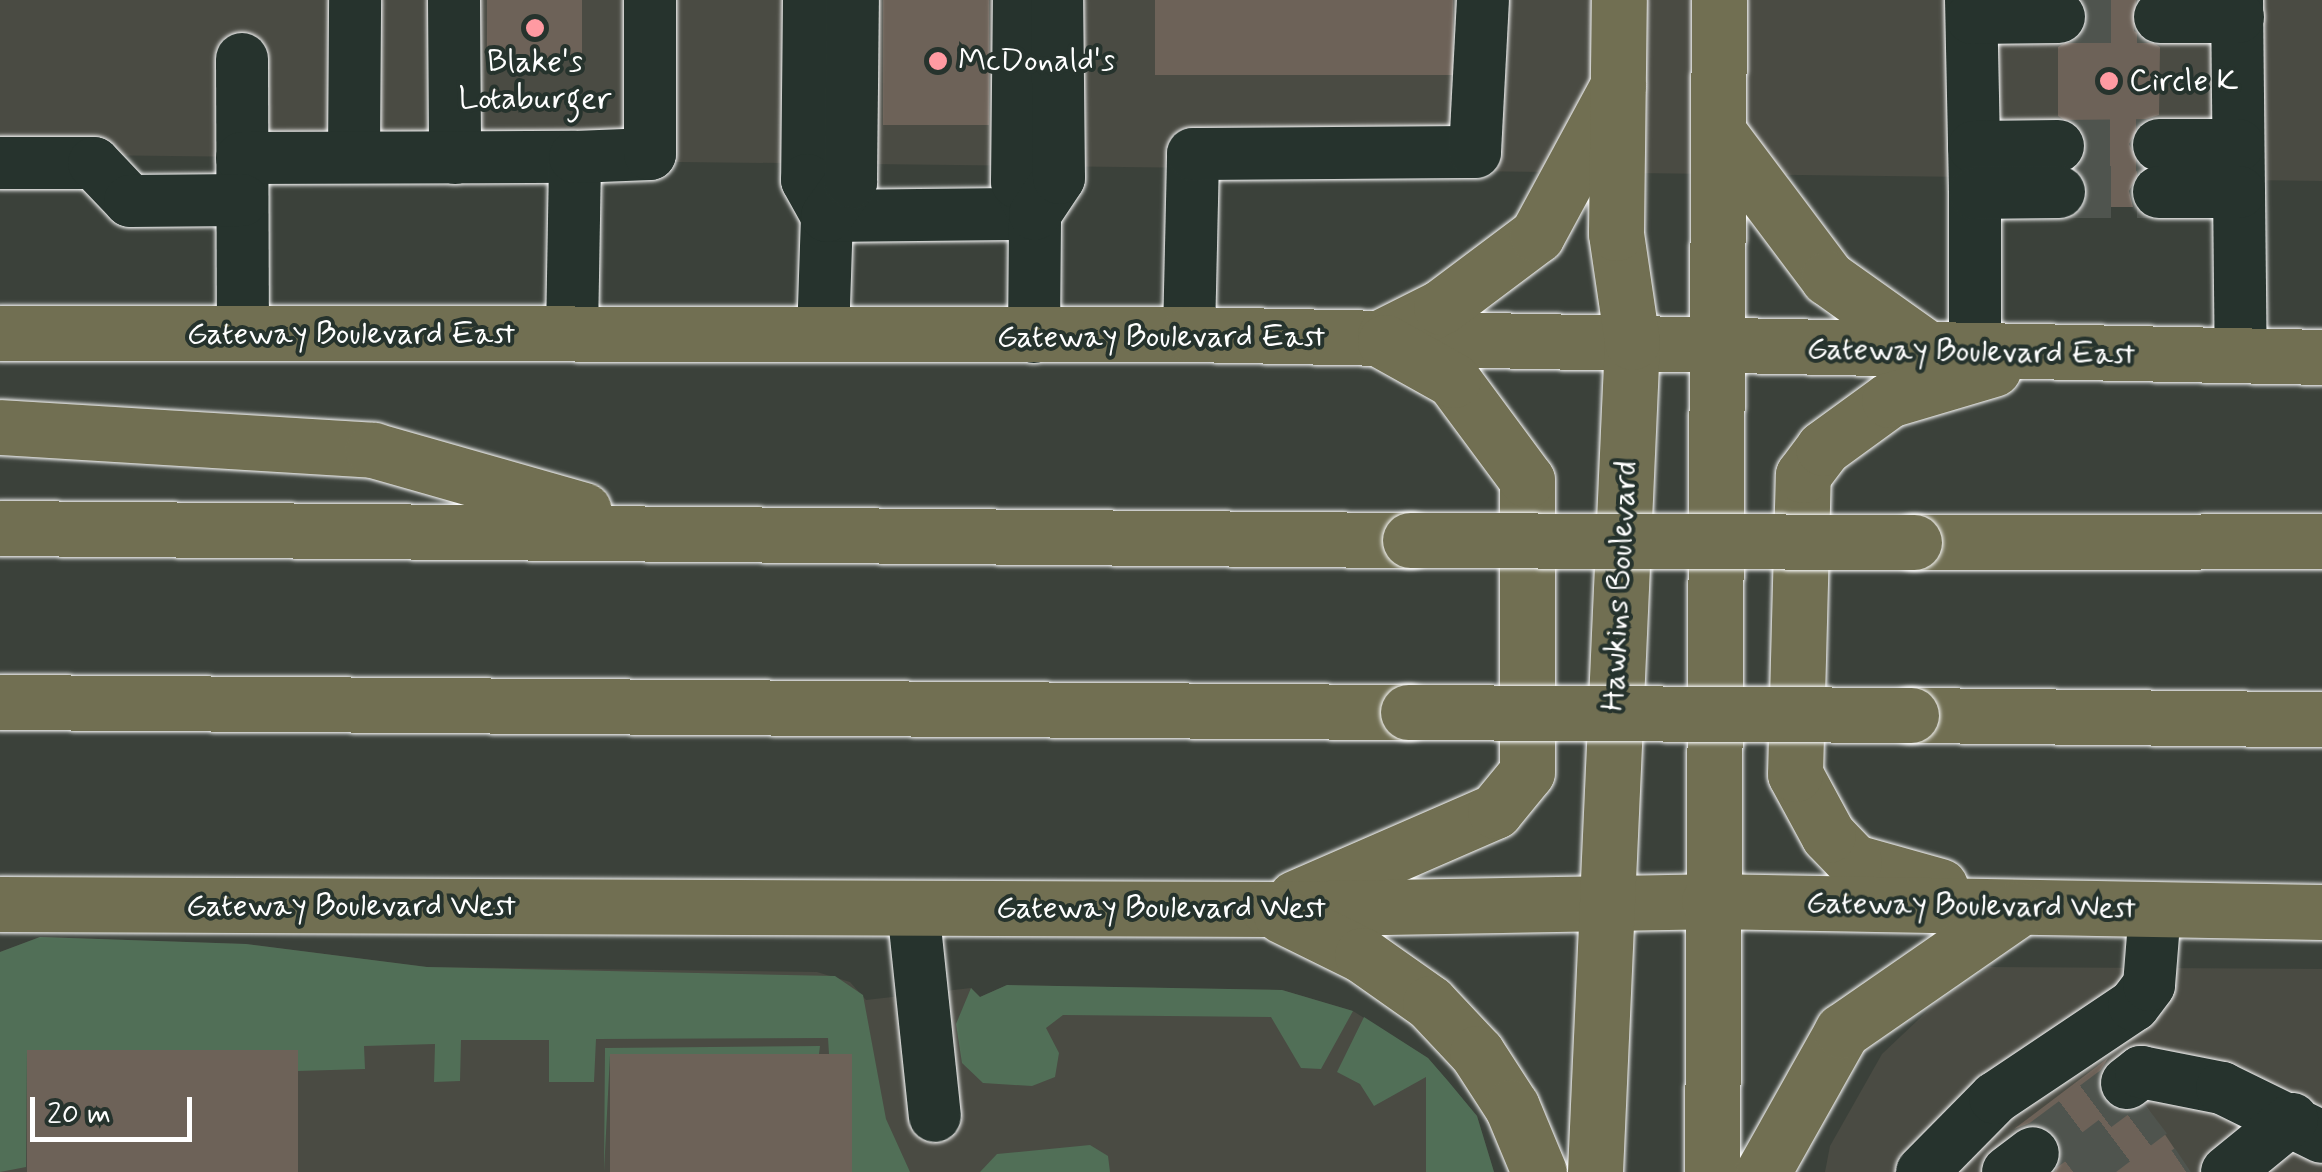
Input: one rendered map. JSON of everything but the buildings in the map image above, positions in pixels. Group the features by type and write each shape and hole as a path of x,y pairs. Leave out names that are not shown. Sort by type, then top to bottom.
{"main road":[{"name":"Hawkins Boulevard","path":"1595,1172 1632,342 1616,233 1619,0"},
{"path":"1712,1172 1710,900 1719,0"},
{"path":"1378,338 1442,306 1538,235 1619,84"},
{"path":"1719,133 1828,278 1954,353"},
{"name":"Gateway Boulevard East","path":"0,333 1189,334 1632,342 2039,356 2322,357"},
{"path":"1270,910 1495,811 1527,772 1527,480 1453,380 1378,338"},
{"path":"2018,908 1854,862 1814,814 1796,774 1803,475 1823,448 1889,400 2039,356"},
{"path":"0,426 373,450 650,529"},
{"path":"0,528 650,529 1410,540 2322,542"},
{"path":"0,702 2322,719"},
{"name":"Gateway Boulevard West","path":"0,904 1270,910 1710,900 2322,912"},
{"path":"1764,1172 1842,1032 2018,908"},
{"path":"1270,910 1362,955 1430,1003 1477,1053 1512,1107 1538,1172"}],"lane":[{"path":"354,157 355,0"},
{"path":"454,0 455,158"},
{"path":"0,163 94,164 130,201 354,157 574,158 650,154 650,0"},
{"path":"809,0 806,180 827,216 823,335"},
{"path":"827,216 852,182 854,0"},
{"path":"1019,0 1017,182 1035,214 1034,336"},
{"path":"1035,214 1059,178 1057,0"},
{"path":"1189,334 1193,154 1475,152 1482,0"},
{"path":"2160,18 2237,8 2240,356"},
{"path":"1954,353 1974,170 1972,9 2058,17"},
{"path":"242,59 243,334"},
{"path":"572,334 574,158"},
{"path":"2159,168 2239,168"},
{"path":"1974,170 2058,169"},
{"path":"827,216 1035,214"},
{"path":"912,908 934,1116"},
{"path":"1922,1172 1994,1098 2134,1004 2149,984 2155,910"},
{"path":"2139,1098 2141,1072 2194,1081 2307,1128"},
{"path":"2217,1167 2307,1128"}],"shaded area":[{"path":"0,0 2322,0 2322,181 0,154"},
{"path":"40,937 246,944 427,967 817,972 850,982 866,1000 971,988 980,997 1007,985 1282,990 1353,1011 1428,1058 1477,1116 1494,1172 0,1172 0,952"},
{"path":"1990,967 2322,969 2322,1172 1825,1172 1830,1146 1882,1054 1938,1001"}],"green space":[{"path":"40,937 246,944 427,967 835,976 863,995 886,1119 910,1172 852,1172 852,1055 829,1054 828,1038 596,1039 594,1082 549,1082 549,1040 461,1040 460,1081 434,1082 435,1044 364,1046 365,1069 297,1071 297,1050 27,1050 26,1167 0,1172 0,952"},
{"path":"1007,985 1282,990 1353,1011 1321,1069 1301,1068 1271,1017 1063,1015 1046,1028 1059,1053 1055,1077 1032,1086 983,1083 962,1063 956,1024 971,988 980,997"},
{"path":"1364,1017 1428,1058 1448,1081 1477,1116 1494,1172 1426,1172 1426,1077 1374,1106 1360,1084 1337,1072"},
{"path":"820,1046 819,1054 610,1055 604,1172 605,1048"},
{"path":"1090,1145 1108,1156 1110,1172 980,1172 997,1154"}],"tunnel":[{"path":"2059,17 2160,17"},
{"path":"2058,146 2159,145"},
{"path":"2059,192 2159,192"},
{"path":"2033,1153 2127,1083"},
{"path":"2073,1172 2151,1113"}],"place":[{"name":"Blake's Lotaburger","path":"535,28"},
{"name":"McDonald's","path":"938,61"},
{"name":"Circle K","path":"2109,81"}]}
